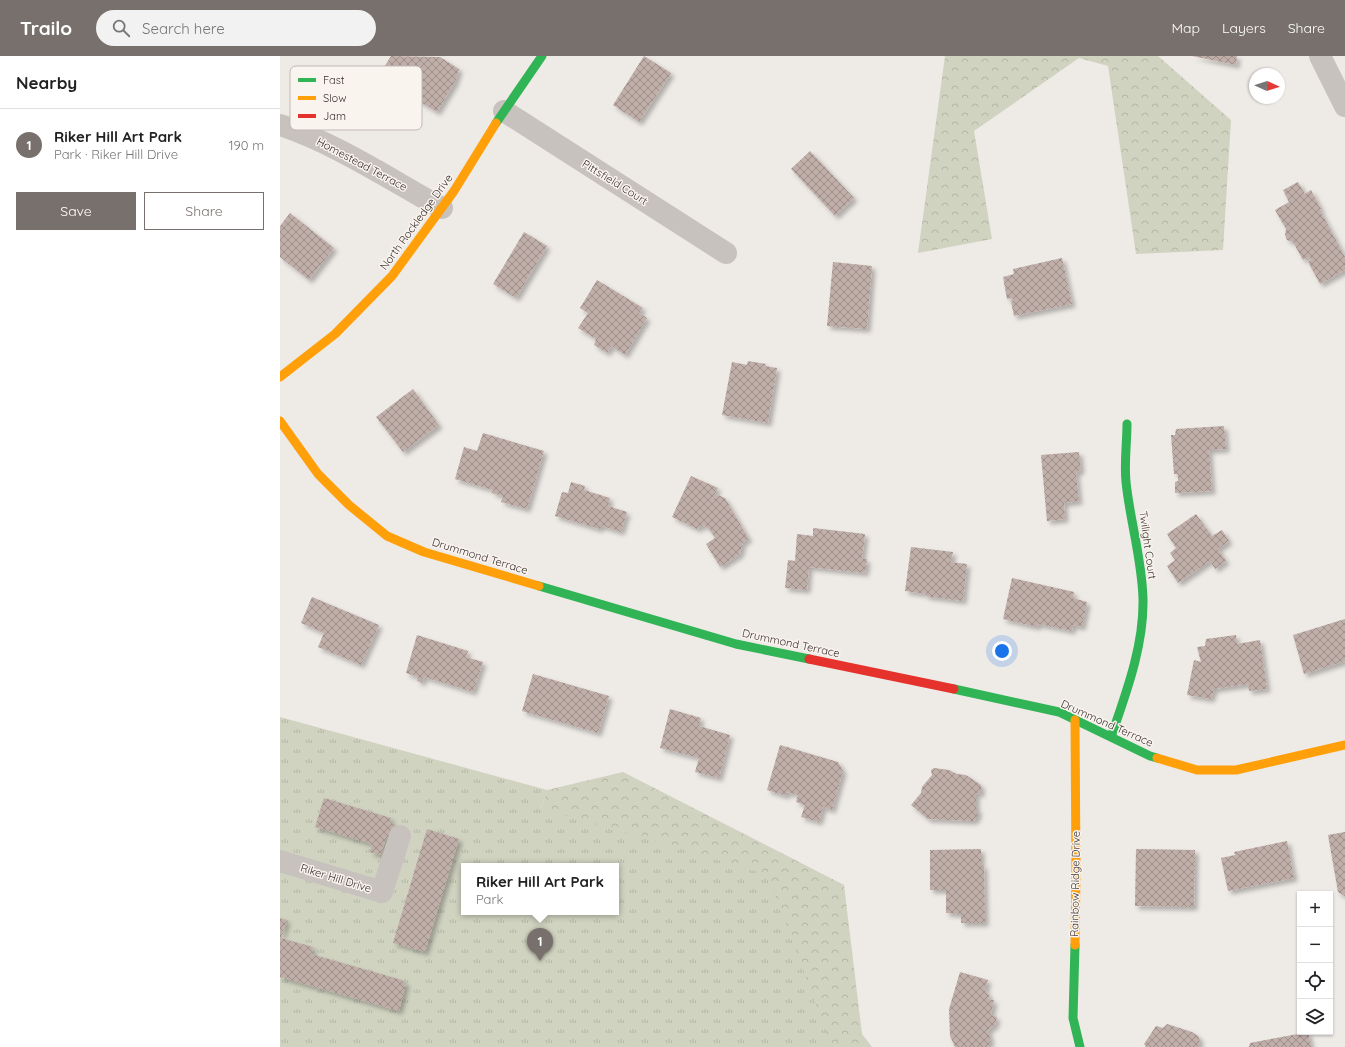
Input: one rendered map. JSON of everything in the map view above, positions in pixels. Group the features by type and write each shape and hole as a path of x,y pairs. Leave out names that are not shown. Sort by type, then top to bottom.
{"street":[{"name":"North Rockledge Drive","path":"280,377 335,334 388,280 454,191 504,111 542,56"},
{"path":"1320,56 1345,106"},
{"name":"Pittsfield Court","path":"504,111 726,253"},
{"name":"Homestead Terrace","path":"280,125 290,128"},
{"name":"Homestead Terrace","path":"295,130 338,149 442,208"},
{"name":"Drummond Terrace","path":"280,421 318,474 349,505 387,536 424,552 736,644 1059,712 1150,756 1197,770 1236,770 1345,745"},
{"name":"Twilight Court","path":"1111,737 1120,710 1135,653 1142,616 1142,573 1126,480 1127,424"},
{"name":"Rainbow Ridge Drive","path":"1075,720 1076,872 1073,1018 1080,1047"},
{"name":"Riker Hill Drive","path":"280,861 382,892 400,836"}],"green space":[{"path":"945,56 1158,56 1231,120 1223,250 1136,254 1108,66 1079,58 974,131 992,239 918,253"},
{"path":"280,717 547,790 541,808 768,875 832,1047 280,1047"},
{"path":"623,772 844,885 862,1034 872,1047 499,1047 613,915 619,915 619,863 523,863 547,790"}],"building":[{"path":"391,56 440,57 459,69 455,82 437,112 422,103 422,66 385,66"},
{"path":"644,56 671,73 639,122 613,105"},
{"path":"1192,56 1237,56 1236,65"},
{"path":"810,151 854,198 835,216 791,169"},
{"path":"1298,182 1305,194 1311,190 1345,257 1345,270 1320,284 1308,262 1311,260 1309,257 1303,260 1293,242 1287,240 1285,235 1286,229 1275,210 1289,202 1283,190"},
{"path":"290,213 334,248 309,280 280,257 280,226"},
{"path":"524,232 547,246 516,298 493,284"},
{"path":"1062,258 1072,304 1014,316 1011,302 1013,300 1012,298 1007,299 1003,277 1014,274 1013,269"},
{"path":"833,262 872,266 867,329 827,326"},
{"path":"597,280 643,308 639,313 647,318 625,355 611,346 607,353 594,345 596,339 578,328 588,313 580,308"},
{"path":"748,361 766,364 765,366 777,368 768,423 722,415 732,362 747,365"},
{"path":"413,389 439,425 403,452 376,417"},
{"path":"1224,426 1226,449 1209,450 1212,491 1175,493 1175,482 1178,481 1178,474 1174,474 1171,435 1175,435 1176,429"},
{"path":"483,433 544,451 527,509 501,502 503,496 492,493 493,490 455,479 464,447 477,451"},
{"path":"1079,452 1081,470 1076,473 1079,501 1064,503 1065,519 1047,521 1041,455"},
{"path":"691,476 718,488 712,499 718,495 725,498 749,539 743,542 740,554 720,567 706,544 715,538 709,529 703,525 697,529 672,517"},
{"path":"571,482 585,486 584,490 610,498 608,506 627,512 621,532 602,526 599,529 555,516 562,492 568,493"},
{"path":"1196,514 1212,536 1222,530 1229,541 1218,549 1226,561 1215,569 1210,561 1178,583 1167,566 1175,560 1170,553 1176,548 1167,534"},
{"path":"813,528 865,534 862,559 867,559 865,573 809,567 807,590 785,588 788,560 795,561 797,534 813,536"},
{"path":"911,547 953,552 951,562 967,564 963,601 925,596 926,594 905,591"},
{"path":"1012,578 1074,592 1073,598 1087,602 1082,627 1073,625 1072,631 1038,624 1037,627 1003,619"},
{"path":"312,597 379,625 361,665 318,647 324,633 301,623"},
{"path":"1345,619 1345,661 1304,674 1293,635"},
{"path":"417,635 468,651 466,657 483,662 473,692 424,677 422,683 417,681 418,677 406,673"},
{"path":"1236,635 1237,644 1260,640 1267,689 1249,691 1248,684 1214,689 1211,699 1187,695 1194,660 1201,662 1197,647 1205,646 1206,639"},
{"path":"533,674 609,696 598,733 522,711"},
{"path":"670,709 701,718 699,726 730,735 719,778 695,772 699,758 660,748"},
{"path":"780,745 838,762 843,771 832,810 823,807 819,822 801,817 805,805 796,802 798,795 787,792 786,796 767,790"},
{"path":"934,768 949,770 957,774 966,775 981,785 981,794 976,793 976,808 978,810 978,815 974,821 928,819 911,805 921,793 922,787 932,775 931,770"},
{"path":"324,798 391,818 390,823 394,824 390,840 386,838 381,855 370,852 372,844 315,827"},
{"path":"427,829 459,839 425,952 393,943"},
{"path":"1345,832 1345,896 1338,892 1328,835"},
{"path":"1287,841 1294,878 1228,891 1221,858 1235,855 1234,852"},
{"path":"981,849 981,866 984,865 985,923 961,923 961,914 946,913 946,890 930,890 930,850"},
{"path":"1136,849 1195,850 1194,907 1135,906"},
{"path":"280,918 287,920 281,938 313,947 311,954 402,980 406,983 399,1011 280,977"},
{"path":"960,972 988,980 985,990 989,995 988,999 994,1000 991,1015 997,1017 995,1025 988,1030 991,1041 987,1047 955,1047 950,1036 949,1009"},
{"path":"1167,1024 1192,1032 1199,1037 1200,1043 1197,1047 1146,1047 1144,1044 1156,1026 1163,1028"},
{"path":"1297,1034 1309,1035 1311,1047 1249,1047 1250,1043"}],"traffic: fast":[{"path":"496,123 542,56"},
{"path":"1111,737 1133,669 1141,634 1143,617 1142,584 1125,475 1127,424"},
{"path":"539,586 736,644 809,659"},
{"path":"954,689 1059,712 1157,758"},
{"path":"1075,945 1073,1018 1080,1047"}],"traffic: slow":[{"path":"280,377 335,334 392,276 454,191 496,123"},
{"path":"280,421 318,474 349,505 387,536 424,552 539,586"},
{"path":"1075,720 1075,945"},
{"path":"1157,758 1197,770 1236,770 1345,745"}],"traffic: jam":[{"path":"809,659 954,689"}],"place":[{"name":"Riker Hill Art Park","path":"540,961"}]}
